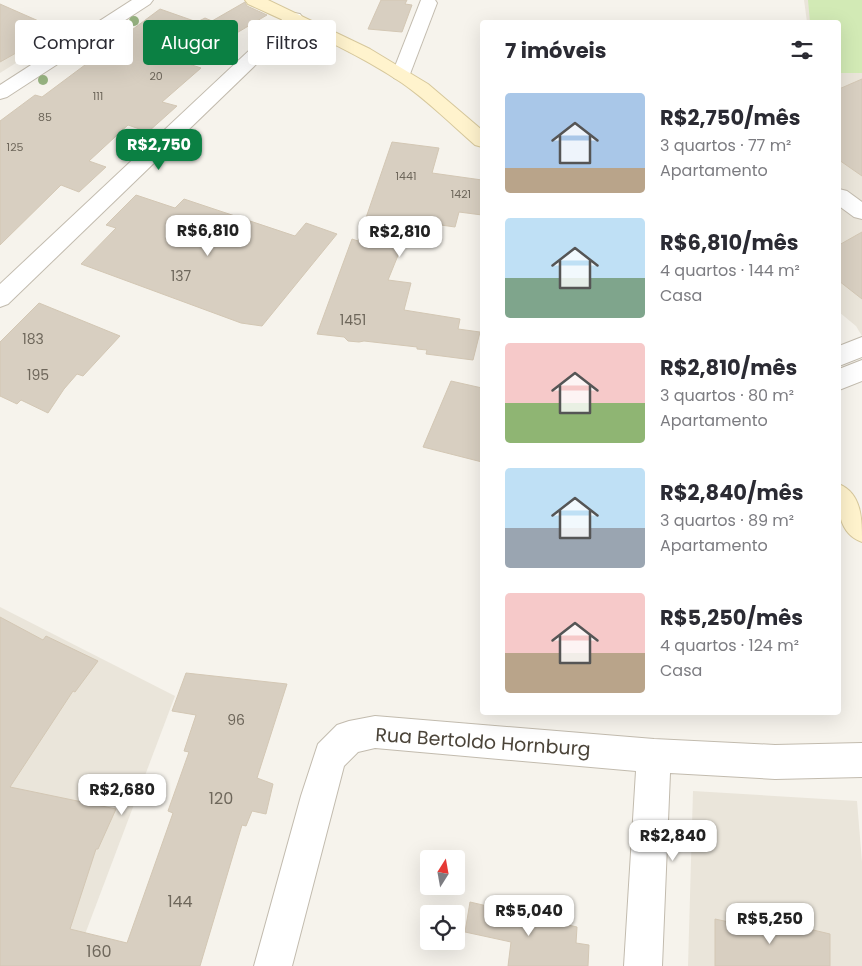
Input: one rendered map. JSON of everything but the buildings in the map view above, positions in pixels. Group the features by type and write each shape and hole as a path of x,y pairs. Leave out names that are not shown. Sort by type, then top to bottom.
{"main road":[{"path":"254,0 361,51 401,74 436,100 480,139"},
{"path":"841,499 862,530"}],"street":[{"path":"0,93 144,0"},
{"path":"401,74 428,3"},
{"path":"0,298 294,18"},
{"path":"841,197 862,212"},
{"path":"841,356 862,346"},
{"path":"841,379 862,370"},
{"name":"Rua Bertoldo Hornburg","path":"274,966 330,756 349,737 375,732 654,756 775,762 862,760"},
{"path":"643,966 654,756"}],"shaded area":[{"path":"804,0 862,0 862,336 856,326 841,314 841,20 807,20"},
{"path":"0,27 15,36 15,64 0,73"},
{"path":"0,607 175,696 73,966 0,966"},
{"path":"693,791 857,801 862,862 862,966 688,966"}],"green space":[{"path":"808,0 862,0 862,73 841,73 841,20 810,20"}]}
